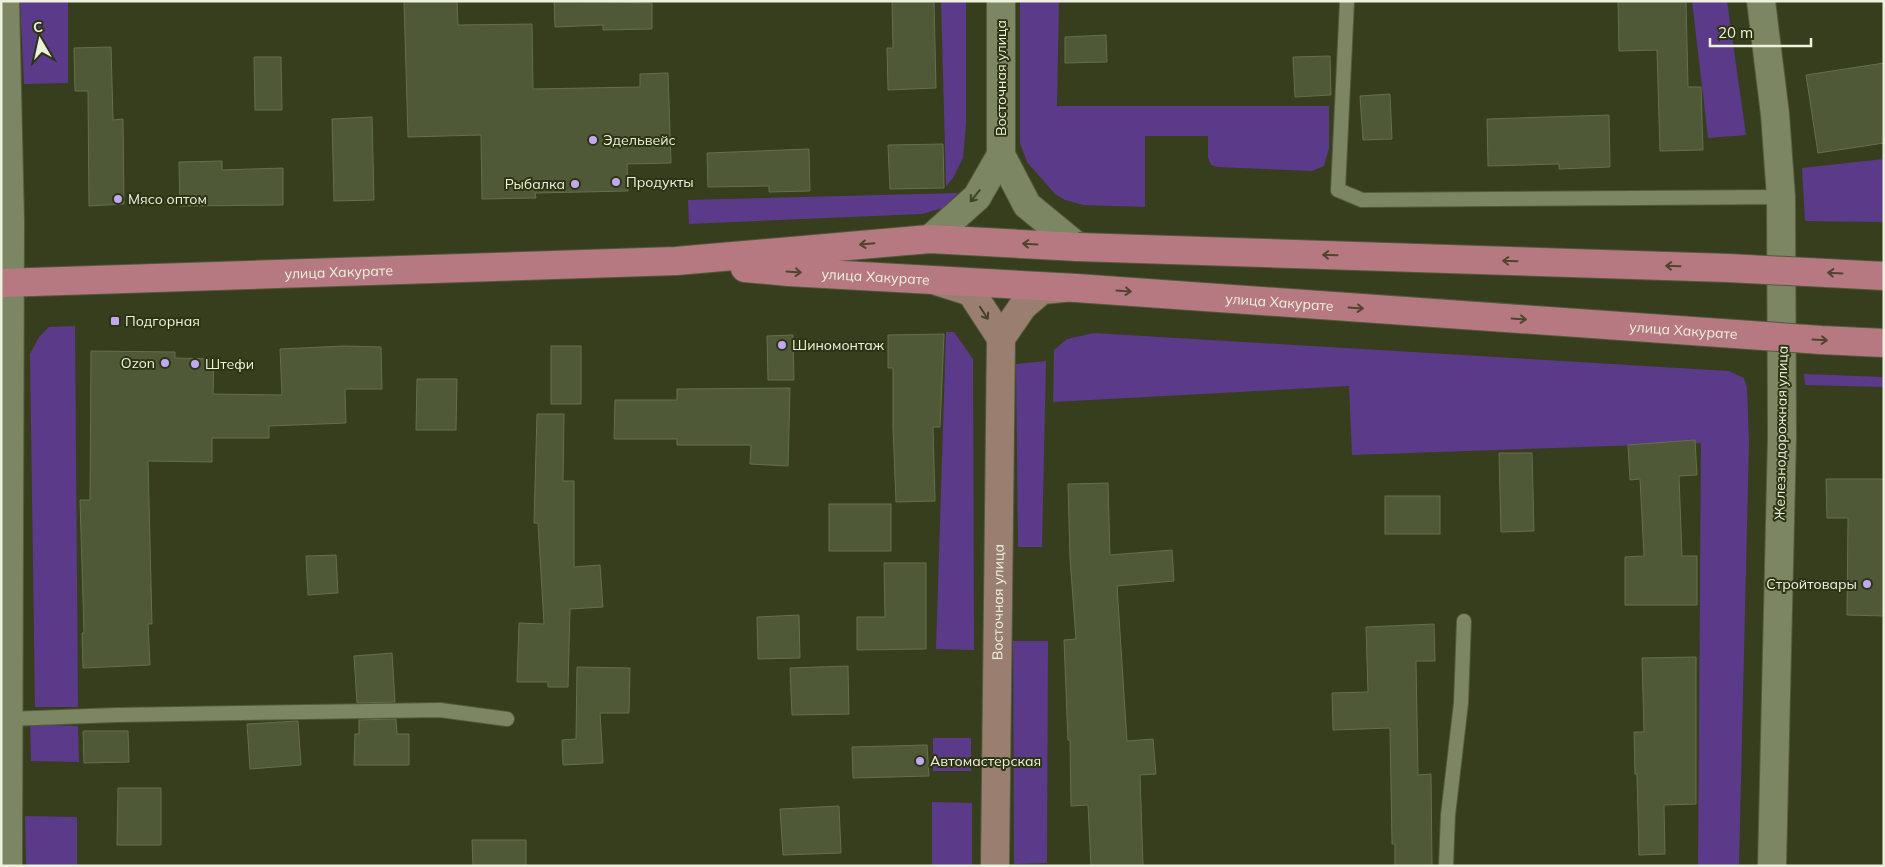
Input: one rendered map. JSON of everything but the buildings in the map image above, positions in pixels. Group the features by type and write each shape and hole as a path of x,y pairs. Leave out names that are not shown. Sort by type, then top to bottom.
{"main road":[{"name":"улица Хакурате","path":"5,283 676,261 930,239 1078,246 1708,267 1884,276"},
{"name":"улица Хакурате","path":"676,261 789,272 1072,288 1811,340 1884,343"}],"street":[{"path":"5,1 8,866"},
{"name":"Восточная улица","path":"1001,1 1001,155"},
{"name":"Железнодорожная улица","path":"1761,1 1775,114 1782,196 1782,436 1772,866"},
{"path":"930,239 977,197 1001,155"},
{"path":"1001,155 1028,205 1078,246"},
{"path":"932,280 971,292 1001,338 1023,306 1042,290 1072,288"},
{"name":"Восточная улица","path":"995,866 1001,338"}],"lane":[{"path":"1347,1 1338,190 1362,200 1782,196"},
{"path":"1446,866 1448,815 1461,702 1464,621"},
{"path":"8,719 116,715 440,710 507,719"}],"shaded area":[{"path":"20,1 68,1 68,83 24,84"},
{"path":"941,1 966,1 966,123 963,158 953,178 946,186"},
{"path":"1020,1 1059,1 1057,106 1329,106 1329,148 1324,166 1312,171 1217,167 1211,165 1208,157 1208,136 1145,136 1145,207 1084,205 1065,200 1055,194 1027,162 1020,143"},
{"path":"1692,1 1727,1 1746,135 1708,138"},
{"path":"1884,159 1884,222 1805,221 1802,168"},
{"path":"958,193 943,208 922,214 689,224 688,200"},
{"path":"75,326 78,707 35,707 30,354 39,337 49,327"},
{"path":"946,332 954,332 973,359 974,650 936,649"},
{"path":"1094,333 1729,371 1744,378 1747,389 1749,441 1739,866 1698,866 1701,443 1352,455 1349,386 1053,402 1054,350 1067,339"},
{"path":"1046,361 1042,547 1018,547 1016,364"},
{"path":"1804,374 1884,377 1884,387 1805,385"},
{"path":"1013,641 1048,641 1047,863 1014,864"},
{"path":"30,724 78,726 79,762 31,761"},
{"path":"933,738 971,738 971,771 933,771"},
{"path":"932,802 972,803 972,866 932,866"},
{"path":"25,816 77,817 77,866 26,866"}],"place":[{"name":"Эдельвейс","path":"593,140"},
{"name":"Продукты","path":"616,182"},
{"name":"Рыбалка","path":"575,184"},
{"name":"Мясо оптом","path":"118,199"},
{"name":"Подгорная","path":"115,321"},
{"name":"Шиномонтаж","path":"782,345"},
{"name":"Ozon","path":"165,363"},
{"name":"Штефи","path":"195,364"},
{"name":"Стройтовары","path":"1867,584"},
{"name":"Автомастерская","path":"920,761"}]}
